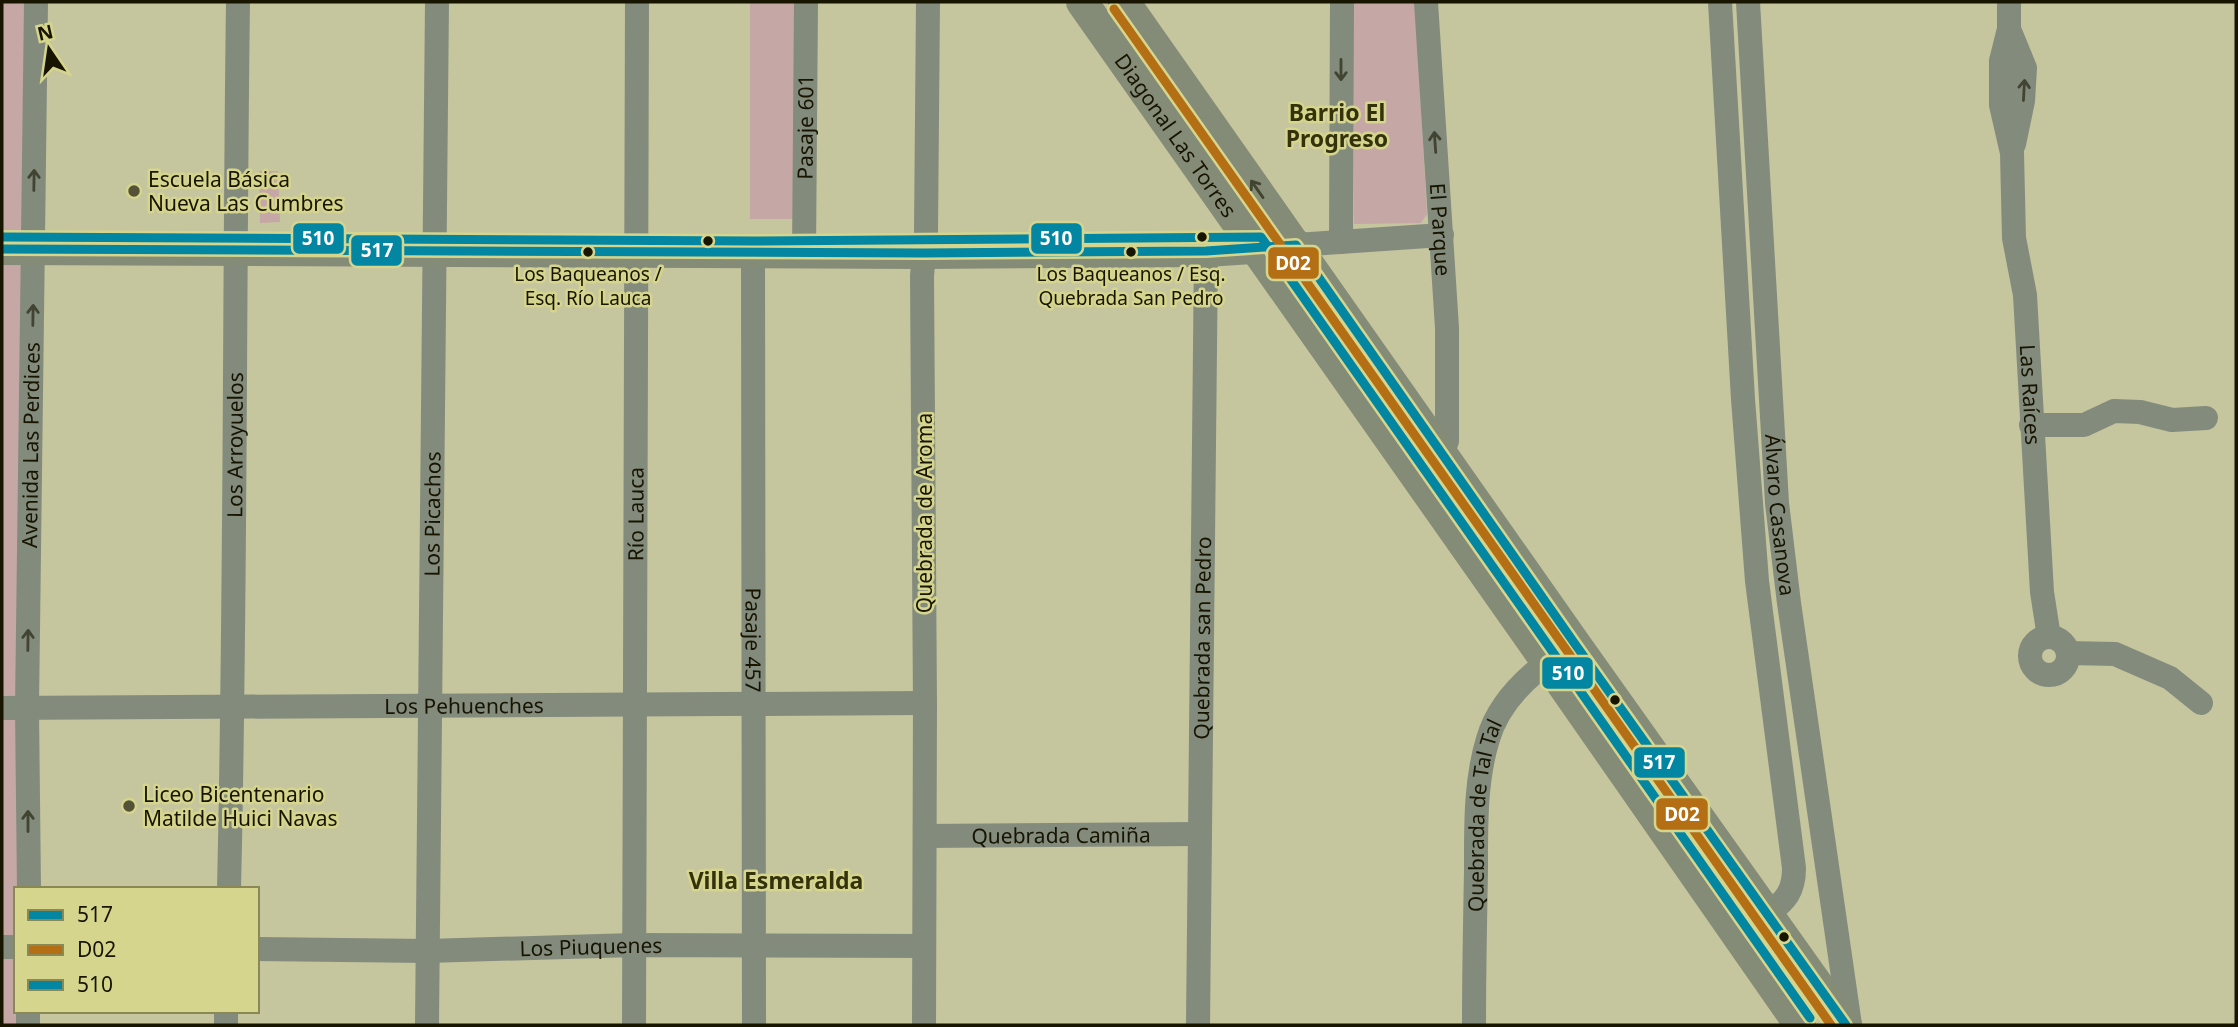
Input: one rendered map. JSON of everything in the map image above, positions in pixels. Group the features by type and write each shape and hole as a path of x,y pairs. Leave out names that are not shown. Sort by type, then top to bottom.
{"main road":[{"name":"Diagonal Las Torres","path":"1082,2 1548,662 1800,1025"},
{"name":"Diagonal Las Torres","path":"1124,2 1575,644 1848,1025"},
{"path":"2,248 924,253 1206,251 1296,245"}],"street":[{"name":"Avenida Las Perdices","path":"29,887 27,708 36,2"},
{"name":"Los Arroyuelos","path":"229,887 233,707 238,2"},
{"name":"Los Picachos","path":"427,1025 437,2"},
{"name":"Río Lauca","path":"634,1025 637,2"},
{"name":"Pasaje 601","path":"804,253 806,2"},
{"name":"Quebrada de Aroma","path":"923,1025 925,703 922,276 926,222 928,2"},
{"path":"1341,242 1342,2"},
{"name":"El Parque","path":"1426,2 1447,328 1447,441 1442,455"},
{"name":"Álvaro Casanova","path":"1720,2 1743,399 1757,581 1794,884 1788,897 1767,914"},
{"name":"Álvaro Casanova","path":"1748,2 1777,503 1848,1025"},
{"name":"Las Raíces","path":"2009,2 2009,29 2025,68 2023,102 2012,153 2014,238 2025,295 2042,592 2049,637"},
{"path":"1296,245 1441,234"},
{"name":"Quebrada san Pedro","path":"1198,1025 1206,251"},
{"name":"Pasaje 457","path":"753,253 754,1025"},
{"path":"2031,425 2084,425 2114,411 2140,412 2172,420 2206,418"},
{"path":"2049,637 2061,642 2068,653 2064,667 2053,675 2039,673 2030,662 2031,648 2042,638 2049,637"},
{"name":"Quebrada de Tal Tal","path":"1474,1025 1476,819 1480,777 1488,738 1502,710 1519,687 1548,662 1575,644"},
{"path":"2068,653 2115,654 2170,678 2201,703"},
{"name":"Los Pehuenches","path":"2,708 925,703"},
{"path":"1778,755 1810,752"},
{"name":"Quebrada Camiña","path":"925,836 1200,834"},
{"name":"Los Piuquenes","path":"259,949 427,951 634,945 924,946"}],"shaded area":[{"path":"2,2 34,2 19,887 14,887 14,1013 16,1013 19,1025 2,1025"},
{"path":"750,2 795,2 795,219 750,219"},
{"path":"1353,2 1415,2 1427,214 1421,223 1354,224"},
{"path":"259,171 278,171 280,222 260,223"}],"transit line":[{"name":"D02","path":"1114,9 1831,1025"},
{"name":"510","path":"2,237 753,241 1261,237 1810,1018"},
{"name":"517","path":"2,249 924,253 1206,251 1296,245 1846,1025"}],"place":[{"name":"Escuela Básica Nueva Las Cumbres","path":"134,191"},
{"name":"Los Baqueanos / Esq. Río Lauca","path":"588,252"},
{"name":"Los Baqueanos / Esq. Quebrada San Pedro","path":"1131,252"},
{"name":"Liceo Bicentenario Matilde Huici Navas","path":"129,806"}],"district":[{"name":"Barrio El Progreso","path":"1337,125"},
{"name":"Villa Esmeralda","path":"776,880"}]}
